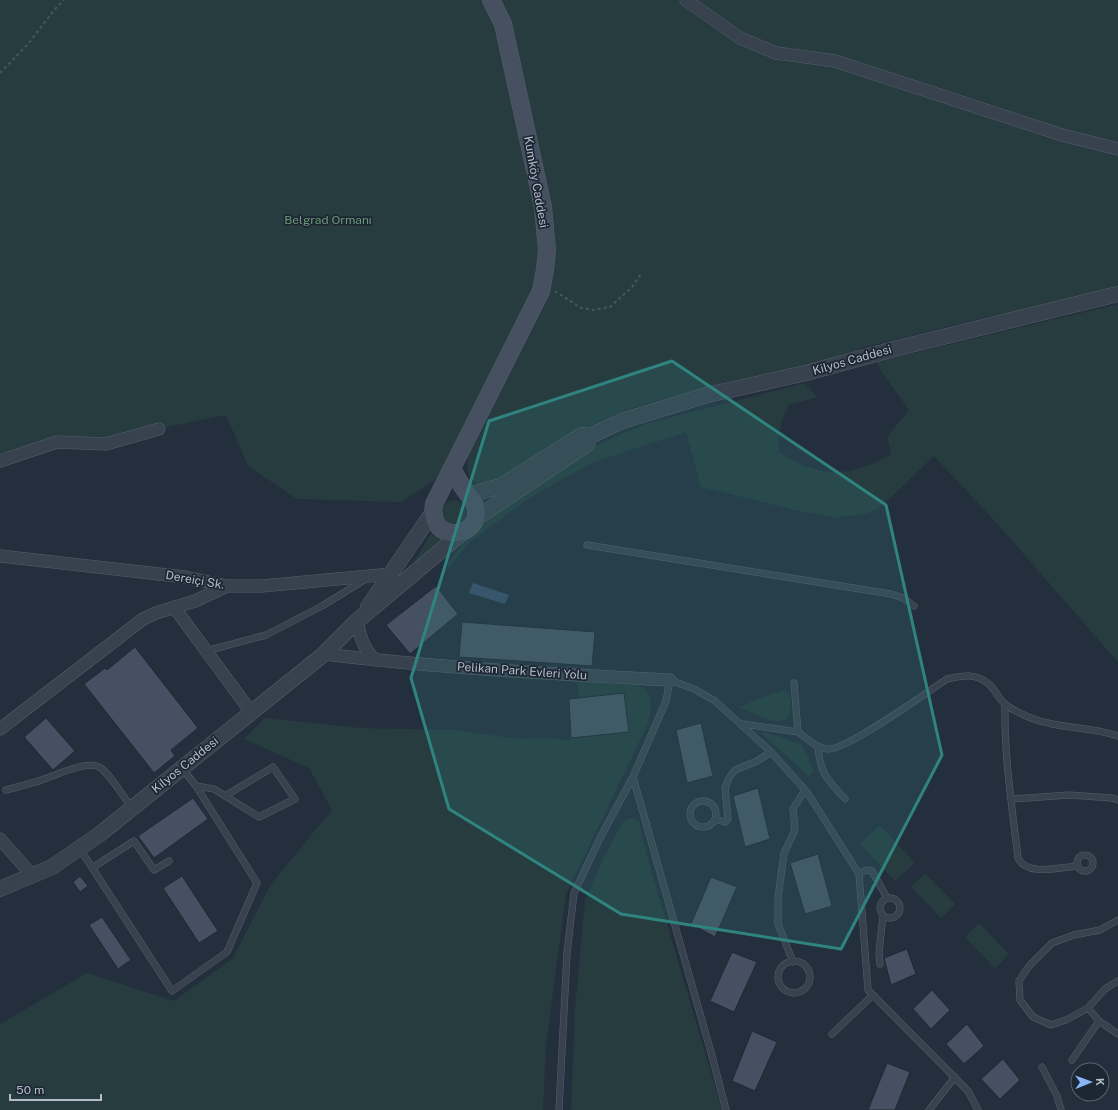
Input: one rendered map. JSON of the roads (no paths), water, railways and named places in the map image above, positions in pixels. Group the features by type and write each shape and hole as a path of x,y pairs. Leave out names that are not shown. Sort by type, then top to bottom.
{"main road":[{"name":"Kumköy Caddesi","path":"436,504 541,291 547,250 543,207 503,24 491,0"},
{"path":"452,469 467,494 474,502 476,511 475,519 470,527 462,533 447,532 440,527 434,519 436,504 448,491 454,490 467,494"}],"street":[{"path":"686,0 740,38 776,53 835,61 1062,135 1118,149"},
{"name":"Kilyos Caddesi","path":"467,494 501,486 582,435 590,436 622,421 707,395 806,373 898,348 1118,294"},
{"path":"0,461 57,442 106,444 159,429"},
{"path":"475,519 587,444 590,436"},
{"path":"375,660 365,648 360,634 358,621 391,574 436,504"},
{"path":"358,621 462,533"},
{"name":"Dereiçi Sk.","path":"0,556 185,577 228,586 262,586 391,574"},
{"path":"0,728 143,619 228,586"},
{"path":"174,607 251,712"},
{"name":"Kilyos Caddesi","path":"0,889 52,867 80,848 324,654 358,621"},
{"name":"Pelikan Park Evleri Yolu","path":"324,654 375,660 561,674 670,680"},
{"path":"0,839 32,875"}],"lane":[{"path":"587,545 891,594 903,598 914,606"},
{"path":"206,651 266,635 322,606 370,576"},
{"path":"743,724 798,732 818,746 828,749 837,748 947,679 963,675 976,676 989,684 1005,704 1026,716 1058,726 1106,732 1118,736"},
{"path":"559,1110 567,953 574,893 600,838 633,777 666,701 670,680 694,689 715,701 743,724 771,752 805,790 859,874 868,990 968,1091 978,1110"},
{"path":"794,683 798,732"},
{"path":"1005,704 1004,725 1018,858 1021,864 1030,870 1078,866"},
{"path":"818,746 819,761 824,775 846,799"},
{"path":"715,819 725,822 728,819 725,788 735,770 757,761 771,752"},
{"path":"6,790 40,781 72,769 92,766 98,767 105,772 132,808"},
{"path":"196,786 214,789 225,796 260,817 295,799 274,766 225,796"},
{"path":"80,848 172,991 227,952 257,883 196,786 182,768"},
{"path":"633,777 726,1110"},
{"path":"793,962 778,924 778,898 784,853 795,830 792,809 805,790"},
{"path":"1011,799 1069,795 1112,798 1118,800"},
{"path":"707,801 711,803 716,810 715,819 710,826 698,826 691,820 690,816 692,808 698,802 707,801"},
{"path":"92,868 134,841 154,870 169,861"},
{"path":"859,874 866,870 872,871 887,898 897,900 900,909 898,915 892,918 883,915"},
{"path":"880,964 879,953 883,915 880,906 887,898"},
{"path":"1118,920 1100,930 1074,935 1052,943 1029,966 1020,981 1020,1000 1033,1017 1051,1024 1066,1020 1088,1008 1105,989 1118,981"},
{"path":"793,962 803,964 810,972 810,978 806,988 802,991 792,993 783,988 780,984 779,974 784,965 793,962"},
{"path":"832,1034 873,995"},
{"path":"1088,1008 1099,1021 1118,1034"},
{"path":"1072,1060 1099,1021"},
{"path":"1042,1067 1057,1096 1061,1110"},
{"path":"929,1110 955,1077"}],"water":[{"path":"473,583 509,595 505,604 469,593"}],"park label":[{"name":"Belgrad Ormanı","path":"328,220"}]}
